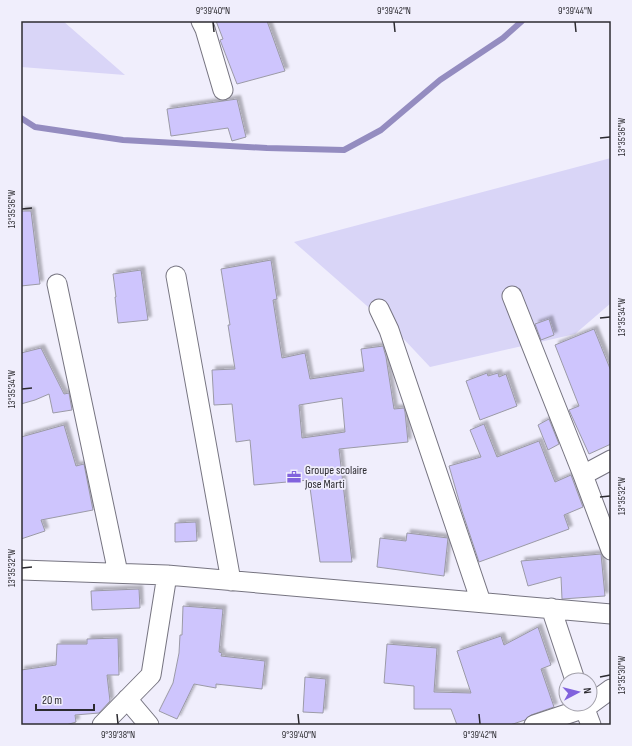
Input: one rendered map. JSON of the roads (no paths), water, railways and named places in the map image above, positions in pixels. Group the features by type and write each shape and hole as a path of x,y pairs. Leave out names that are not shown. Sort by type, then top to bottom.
{"street":[{"path":"201,21 205,29 223,90"},
{"path":"176,276 231,581"},
{"path":"57,284 118,573"},
{"path":"512,296 611,550"},
{"path":"379,309 389,330 481,602"},
{"path":"583,475 611,460"},
{"path":"21,570 167,575 611,614"},
{"path":"102,725 151,675 167,575"},
{"path":"551,608 572,672"},
{"path":"598,701 611,689"},
{"path":"127,699 149,725"},
{"path":"534,725 586,712"}],"waterway":[{"path":"21,118 35,127 123,140 267,148 344,150 381,130 440,80 503,38 522,21"}],"place":[{"name":"Groupe scolaire Jose Marti","path":"294,477"}]}
